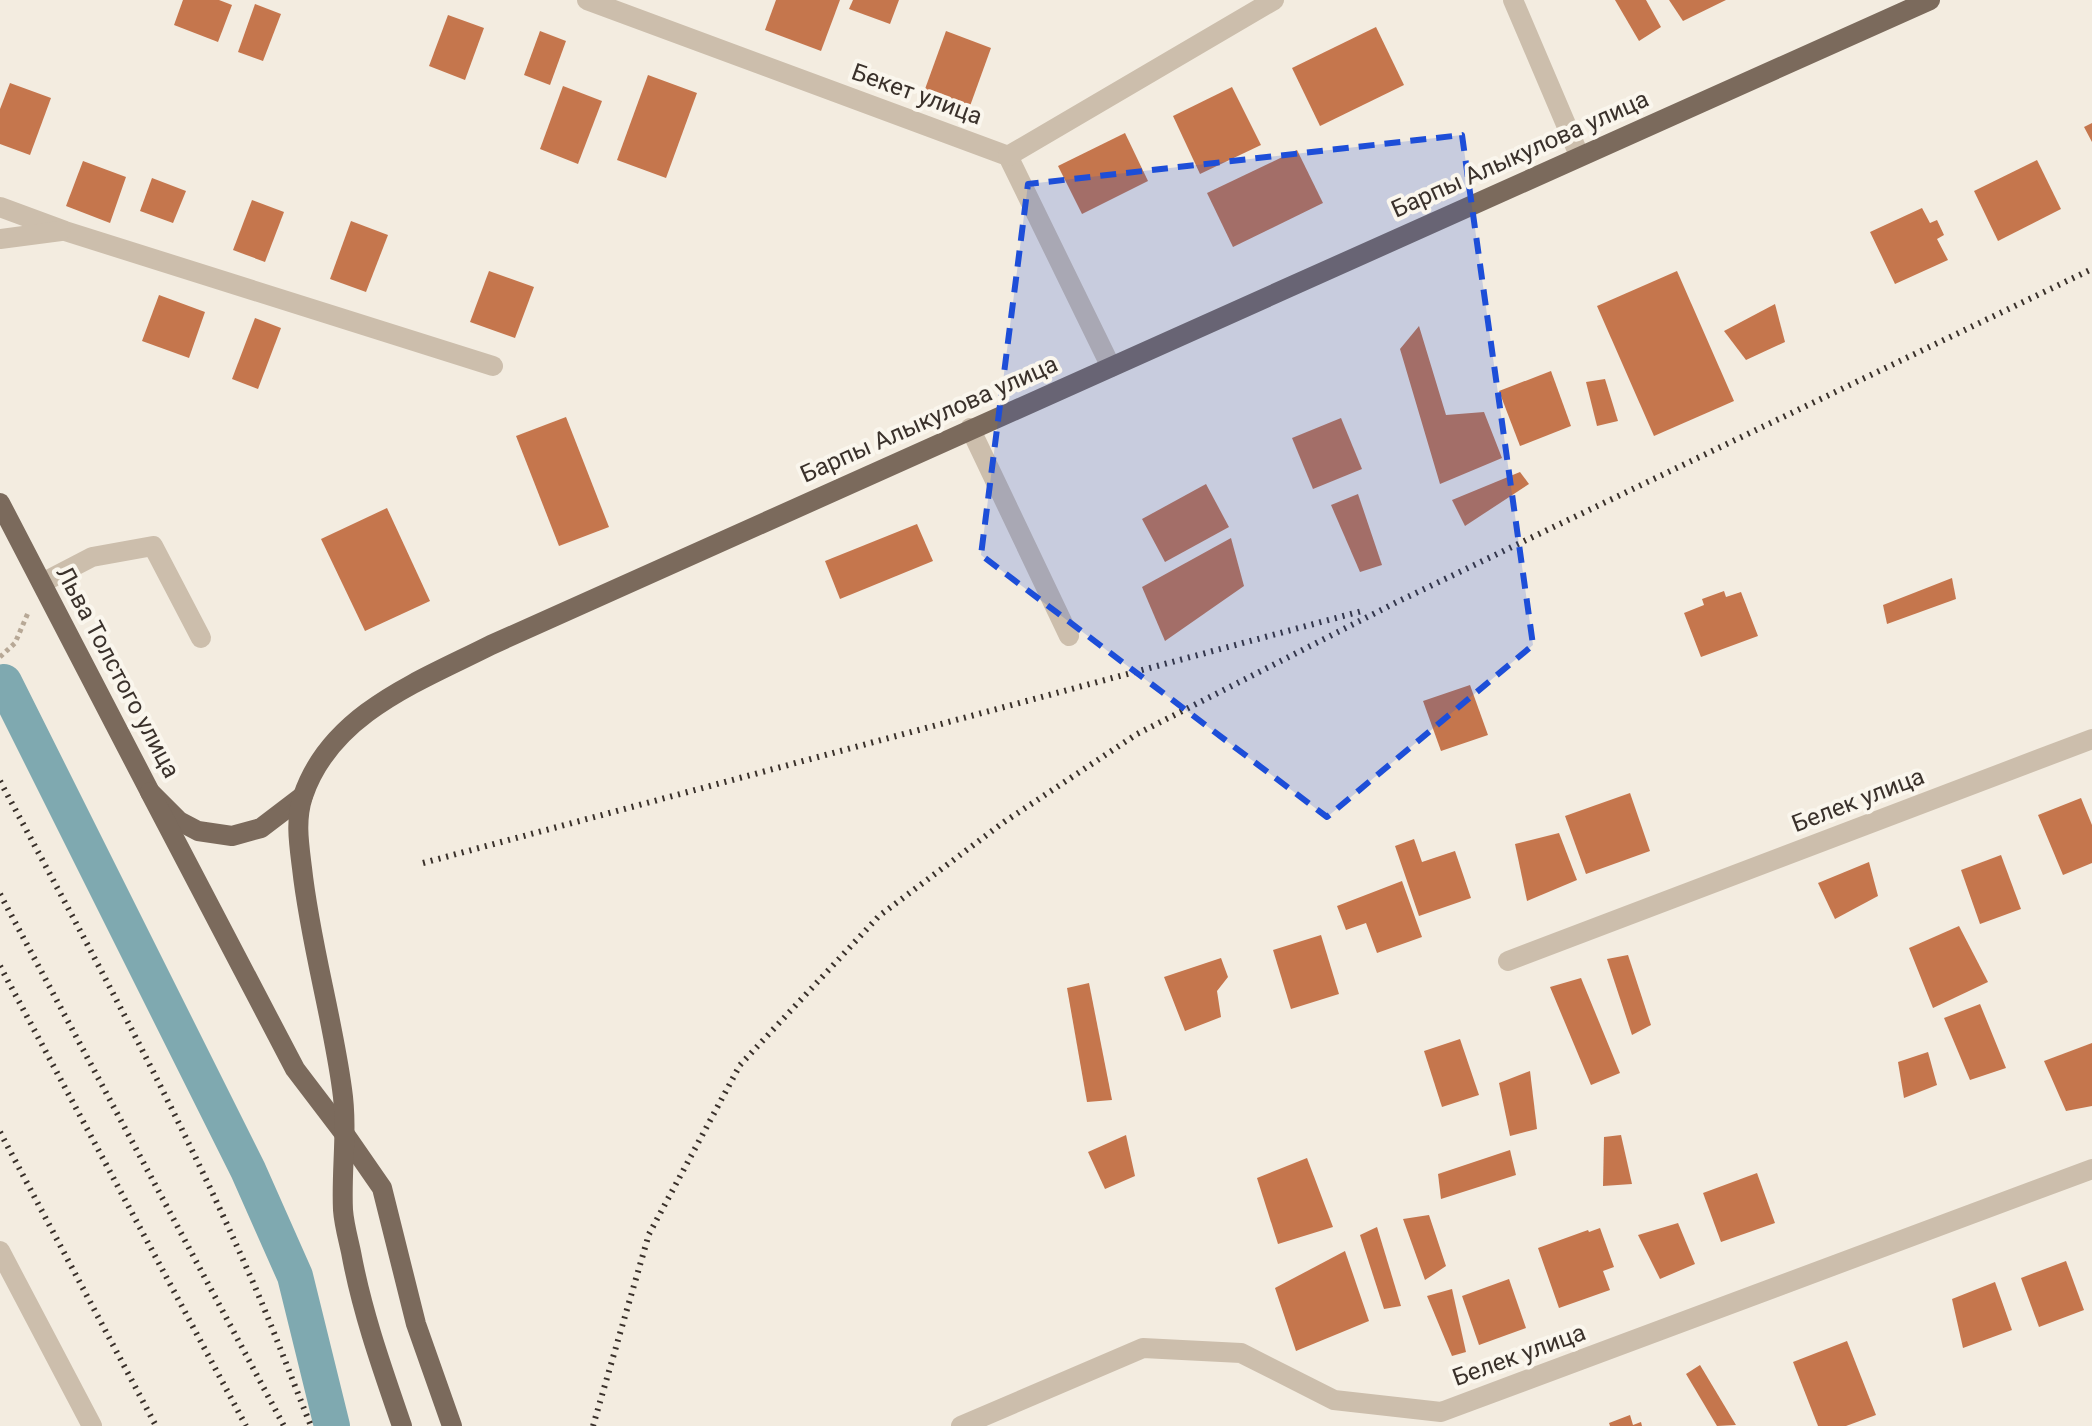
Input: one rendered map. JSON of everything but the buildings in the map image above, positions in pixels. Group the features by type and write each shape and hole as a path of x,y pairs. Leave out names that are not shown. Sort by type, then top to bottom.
{"main road":[{"name":"Барпы Алыкулова улица","path":"402,1426 368,1328 343,1210 346,1136 342,1089 305,897 297,826 303,796 326,752 362,714 491,645 1930,0"},
{"name":"Льва Толстого улица","path":"0,503 150,792 179,821 198,831 232,836 261,828 303,796"},
{"path":"150,792 295,1069 382,1188 416,1324 452,1426"}],"street":[{"name":"Бекет улица","path":"587,0 1008,156"},
{"path":"1111,367 1008,156 1274,0"},
{"path":"1513,0 1579,155"},
{"path":"0,207 65,231 493,366"},
{"path":"0,239 65,231"},
{"path":"970,428 1069,636"},
{"path":"42,583 92,557 153,546 201,638"},
{"name":"Белек улица","path":"1508,961 2092,739"},
{"name":"Белек улица","path":"961,1426 1143,1348 1241,1353 1334,1400 1441,1412 2092,1169"},
{"path":"0,1251 92,1426"}],"path":[{"path":"0,657 15,643 42,583"}],"highlighted area":[{"path":"1462,135 1533,645 1327,817 981,555 1028,184"}],"waterway":[{"path":"4,682 248,1170 295,1276 332,1426"}],"railway":[{"path":"593,1426 649,1234 740,1065 879,916 1004,822 1137,734 1397,602 2092,269"},
{"path":"423,863 1362,611"},
{"path":"0,781 131,1028 193,1153 252,1280 311,1426"},
{"path":"0,894 284,1426"},
{"path":"0,966 246,1426"},
{"path":"0,1132 156,1426"}]}
